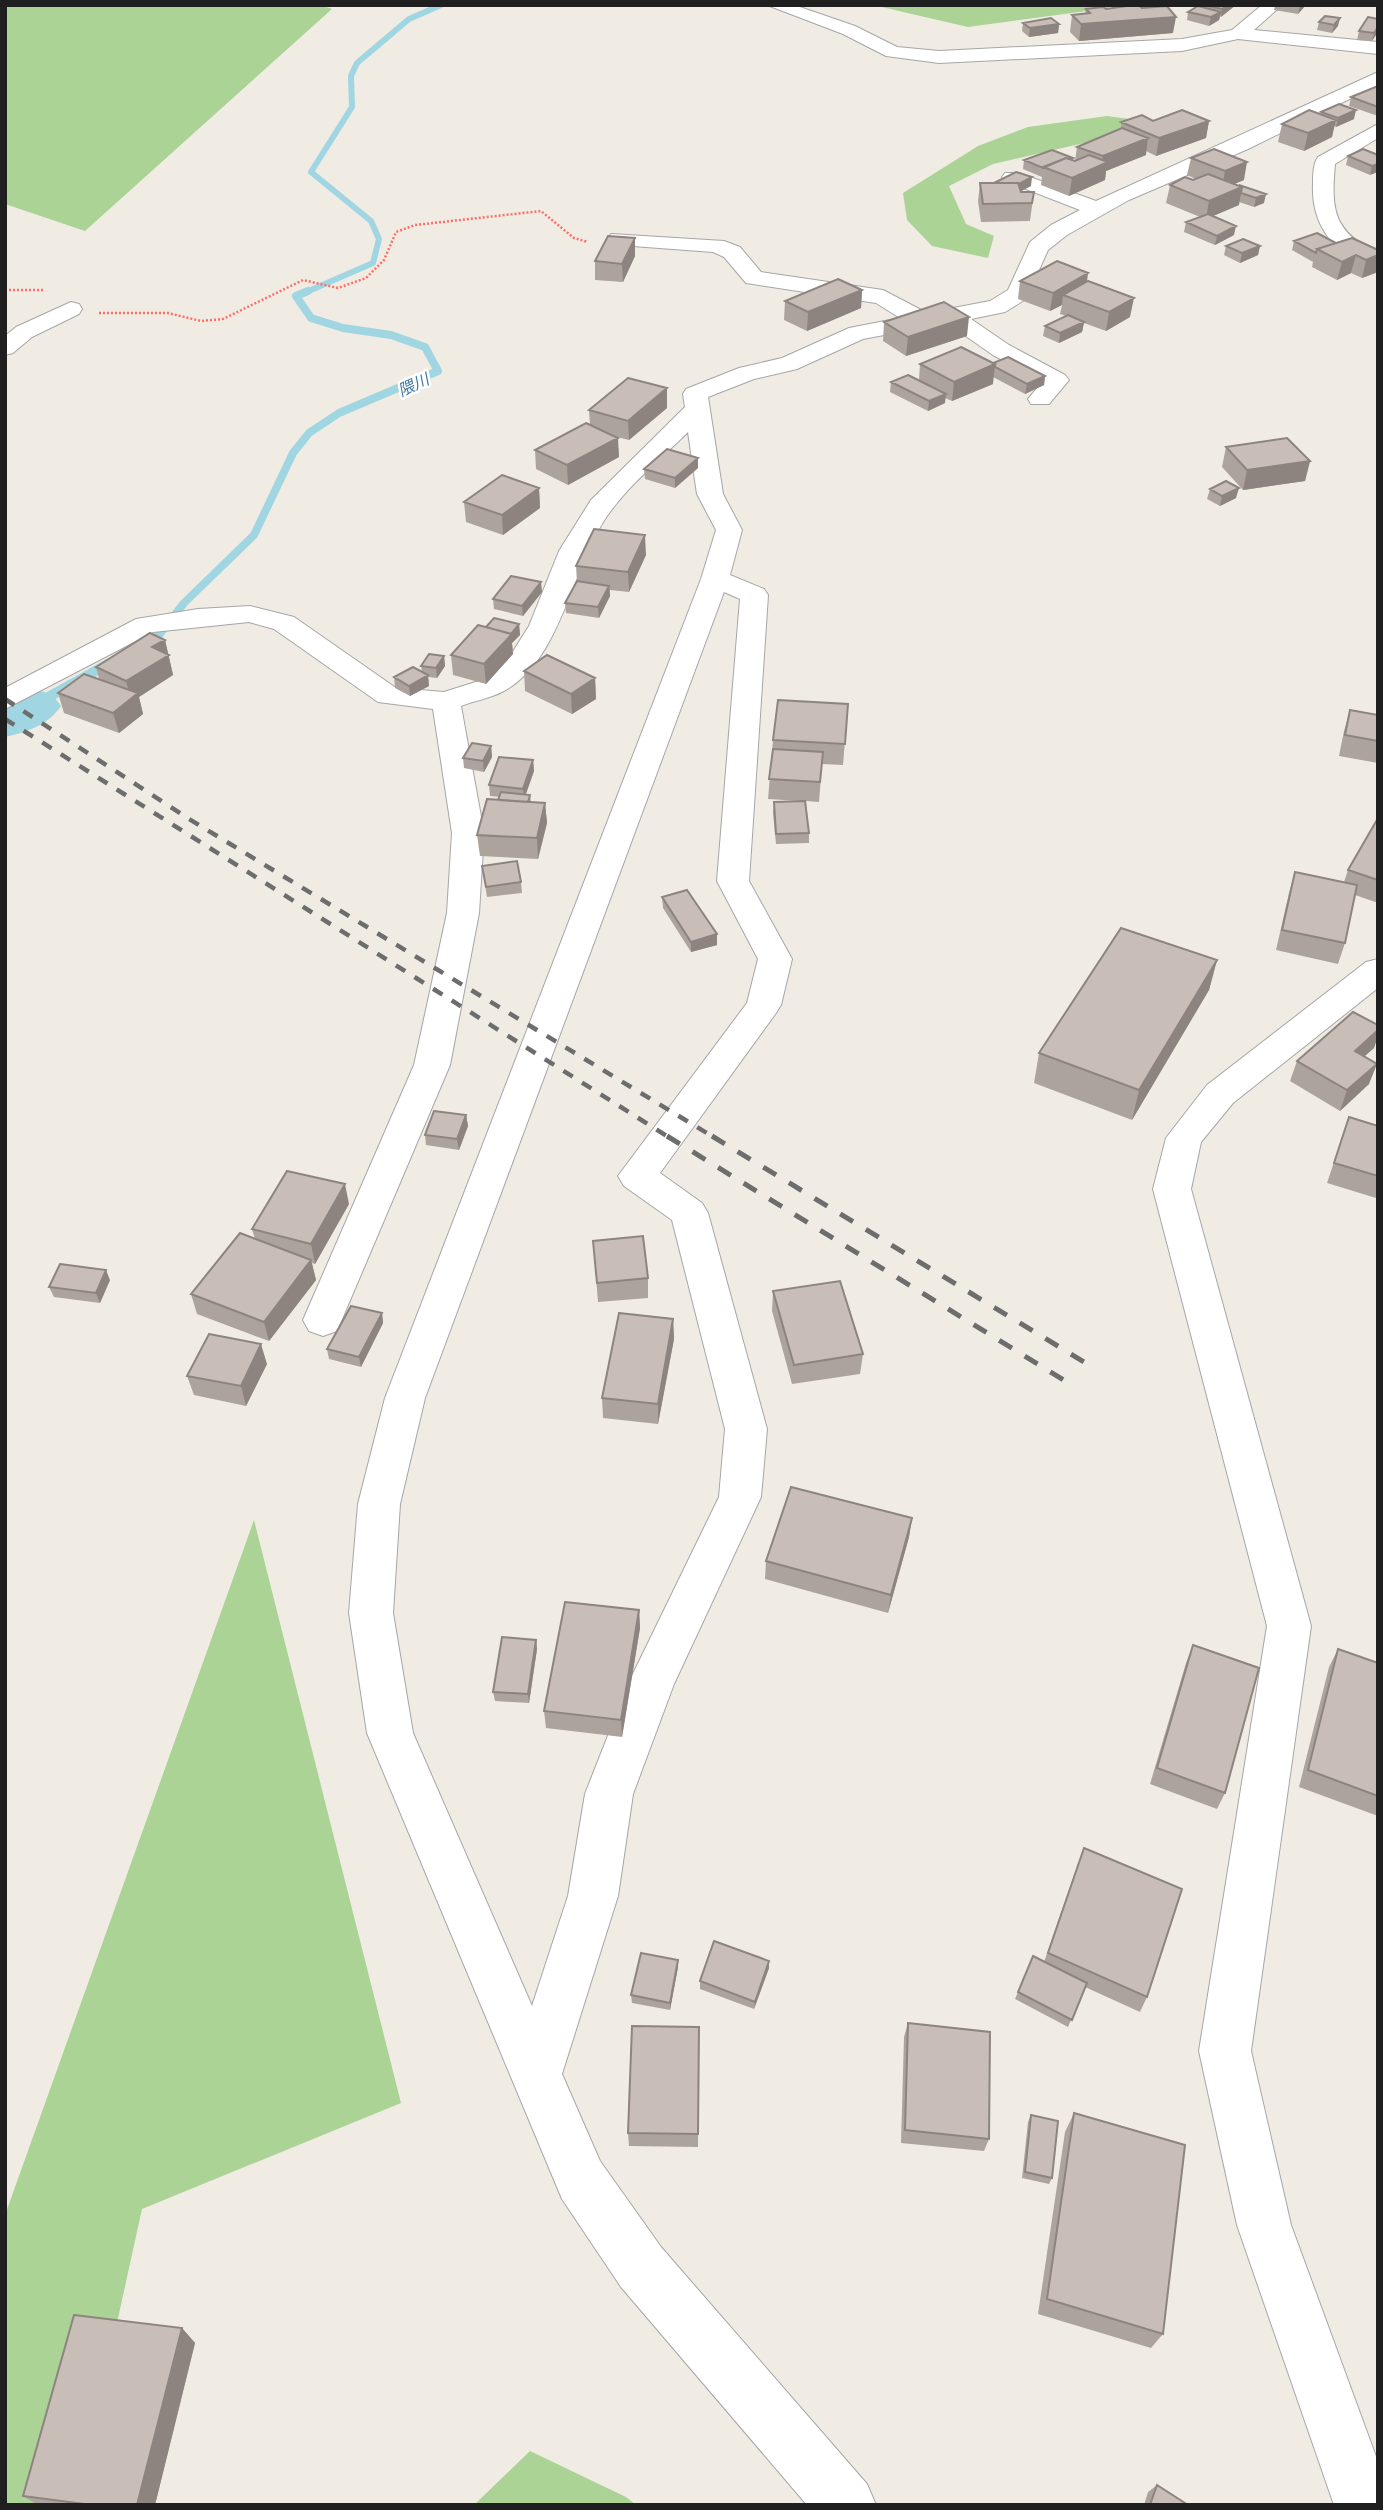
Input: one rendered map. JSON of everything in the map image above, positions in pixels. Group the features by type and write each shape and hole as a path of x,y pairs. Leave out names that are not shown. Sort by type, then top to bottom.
{"street":[{"path":"776,5 849,30 893,52 939,57 1182,45 1238,34 1378,48"},
{"path":"1238,34 1273,5"},
{"path":"846,2505 641,2267 581,2180 390,1732 371,1614 379,1504 405,1398 715,579 729,530 709,494 695,394 747,373 789,364 857,333 997,307 1018,294 1038,247 1059,230 1097,209 1241,145 1378,78"},
{"path":"1378,130 1325,161 1321,201 1332,233 1352,251 1378,262"},
{"path":"1013,177 1097,209"},
{"path":"619,239 716,246 732,253 754,278 792,281 883,297 900,310 926,321"},
{"path":"5,348 24,332 71,309"},
{"path":"950,316 1001,350 1057,380 1040,399"},
{"path":"5,700 146,625 198,617 250,614 284,623 388,696 446,701 492,687 518,667 544,626 572,551 600,506 697,409"},
{"path":"536,2075 593,1896 609,1794 652,1682 740,1497 746,1429 689,1213 637,1176 764,1005 775,958 733,881 754,595 715,579"},
{"path":"324,1320 432,1065 463,913 468,833 446,701"},
{"path":"1364,2505 1264,2225 1225,2051 1289,1626 1172,1189 1184,1138 1220,1094 1378,970"}],"path":[{"path":"71,309 109,314 168,313 201,321 223,319 303,280 338,288 366,278 384,260 396,232 415,225 541,211 554,216 569,236 584,243 619,239"}],"green space":[{"path":"5,5 321,5 332,9 85,231 5,204"},
{"path":"873,5 1104,5 1109,8 968,27"},
{"path":"1107,116 1137,120 1149,128 993,164 949,186 966,224 994,236 988,258 932,246 907,220 903,193 978,146 1028,127"},
{"path":"254,1520 401,2103 142,2209 77,2505 5,2505 5,2215"},
{"path":"530,2451 626,2497 636,2505 474,2505"}],"building":[{"path":"1138,5 1142,8 1167,6 1176,17 1081,24 1072,15 1090,13 1086,9"},
{"path":"1204,5 1228,5 1222,9"},
{"path":"1198,6 1221,12 1211,17 1188,12"},
{"path":"1325,16 1340,18 1334,25 1319,22"},
{"path":"1368,17 1378,19 1378,27 1374,33 1359,31"},
{"path":"1051,18 1059,24 1030,28 1023,23"},
{"path":"1378,86 1378,107 1351,97"},
{"path":"1339,104 1356,110 1338,118 1321,112"},
{"path":"1182,110 1209,121 1159,138 1121,122 1142,115 1153,121"},
{"path":"1309,110 1336,120 1308,133 1282,124"},
{"path":"1122,128 1148,138 1103,156 1077,147"},
{"path":"1214,149 1247,162 1225,171 1191,158"},
{"path":"1363,149 1378,155 1378,164 1372,166 1348,156"},
{"path":"1052,150 1073,158 1066,158 1043,168 1024,160"},
{"path":"1089,155 1108,162 1072,178 1043,167 1066,158 1075,161"},
{"path":"1016,172 1032,177 1019,184 994,183"},
{"path":"1208,174 1242,187 1209,201 1170,185 1185,177 1193,180"},
{"path":"980,183 1018,183 1021,192 1034,192 1032,203 983,204"},
{"path":"1239,185 1266,194 1256,198 1241,193 1242,187"},
{"path":"1208,214 1236,226 1217,236 1186,222"},
{"path":"1317,233 1336,243 1317,249 1316,253 1294,241"},
{"path":"608,236 635,238 622,264 595,261"},
{"path":"1352,238 1378,250 1378,255 1366,260 1356,255 1342,262 1317,249"},
{"path":"1243,239 1260,246 1242,253 1226,246"},
{"path":"1057,261 1088,273 1053,293 1020,281"},
{"path":"838,279 862,290 808,312 785,301"},
{"path":"1088,281 1134,298 1109,312 1063,295"},
{"path":"944,302 969,317 908,337 884,322"},
{"path":"1068,315 1084,322 1060,333 1045,326"},
{"path":"961,347 995,364 954,382 920,364"},
{"path":"1008,357 1045,376 1027,384 995,367 993,363"},
{"path":"908,375 946,394 929,401 891,382"},
{"path":"628,378 667,388 628,421 589,410"},
{"path":"586,423 618,438 567,465 535,450"},
{"path":"1287,438 1310,461 1247,470 1226,447"},
{"path":"667,449 698,458 675,478 644,469"},
{"path":"502,475 539,488 502,515 464,502"},
{"path":"1226,481 1239,488 1222,496 1210,489"},
{"path":"594,529 645,535 628,572 576,566"},
{"path":"511,576 541,582 522,606 493,599"},
{"path":"577,581 609,586 598,607 565,603"},
{"path":"494,618 519,624 511,634 486,627"},
{"path":"478,625 512,634 484,664 451,655"},
{"path":"150,633 165,640 152,647 169,655 126,681 96,667"},
{"path":"429,654 444,656 436,668 421,666"},
{"path":"547,655 595,678 571,694 524,671"},
{"path":"413,667 428,675 409,686 394,677"},
{"path":"84,674 138,693 113,713 58,693"},
{"path":"778,700 848,704 845,744 773,740"},
{"path":"1350,710 1378,715 1378,741 1345,735"},
{"path":"472,743 491,746 483,761 463,758"},
{"path":"773,749 823,752 820,782 769,779"},
{"path":"499,757 533,760 523,789 489,785"},
{"path":"501,792 530,795 528,802 498,800"},
{"path":"487,799 545,803 537,838 477,835"},
{"path":"805,801 809,833 776,834 774,802"},
{"path":"1378,818 1378,880 1348,870"},
{"path":"517,861 521,882 486,887 482,866"},
{"path":"1295,872 1357,885 1345,943 1282,930"},
{"path":"687,890 717,934 691,942 662,897"},
{"path":"1121,928 1217,960 1139,1090 1039,1053"},
{"path":"1353,1012 1378,1025 1378,1030 1355,1051 1377,1064 1347,1090 1297,1061"},
{"path":"434,1111 466,1115 457,1139 425,1135"},
{"path":"1349,1117 1378,1126 1378,1176 1334,1163"},
{"path":"287,1171 345,1184 311,1244 252,1229"},
{"path":"240,1233 311,1260 264,1322 191,1294"},
{"path":"643,1236 648,1278 597,1283 593,1241"},
{"path":"60,1264 106,1270 96,1293 49,1287"},
{"path":"840,1281 863,1354 794,1365 773,1291"},
{"path":"351,1306 382,1313 359,1357 327,1349"},
{"path":"619,1313 673,1319 658,1404 602,1398"},
{"path":"209,1334 261,1344 241,1386 187,1376"},
{"path":"791,1487 912,1518 891,1595 766,1561"},
{"path":"565,1602 639,1610 621,1720 544,1711"},
{"path":"502,1637 536,1640 528,1694 493,1692"},
{"path":"1193,1645 1259,1668 1225,1793 1157,1768"},
{"path":"1338,1649 1378,1663 1378,1796 1308,1770"},
{"path":"1084,1848 1182,1889 1147,1997 1048,1953"},
{"path":"714,1941 769,1961 755,2002 700,1981"},
{"path":"641,1953 678,1960 670,2003 631,1995"},
{"path":"1033,1956 1087,1983 1072,2020 1018,1992"},
{"path":"908,2023 990,2032 989,2139 905,2130"},
{"path":"632,2026 699,2027 698,2134 628,2133"},
{"path":"1074,2113 1185,2145 1163,2334 1047,2299"},
{"path":"1031,2115 1058,2121 1052,2178 1025,2172"},
{"path":"74,2315 182,2328 137,2505 92,2505 23,2496"},
{"path":"1157,2485 1188,2505 1150,2505"}],"waterway":[{"name":"隈川","path":"304,293 373,263 379,239 371,221 311,172 352,107 351,76 357,63 409,19 441,5"},
{"name":"隈川","path":"145,645 159,635 184,603 254,535 293,453 309,433 339,413 438,371 425,347 391,335 343,328 311,318 296,296 308,291"},
{"name":"隈川","path":"32,706 110,663 107,664"},
{"name":"隈川","path":"5,720 32,706"}],"railway":[{"path":"5,699 189,819 715,1138"},
{"path":"5,719 670,1138"},
{"path":"667,1136 1075,1387"},
{"path":"712,1136 1089,1365"}]}
